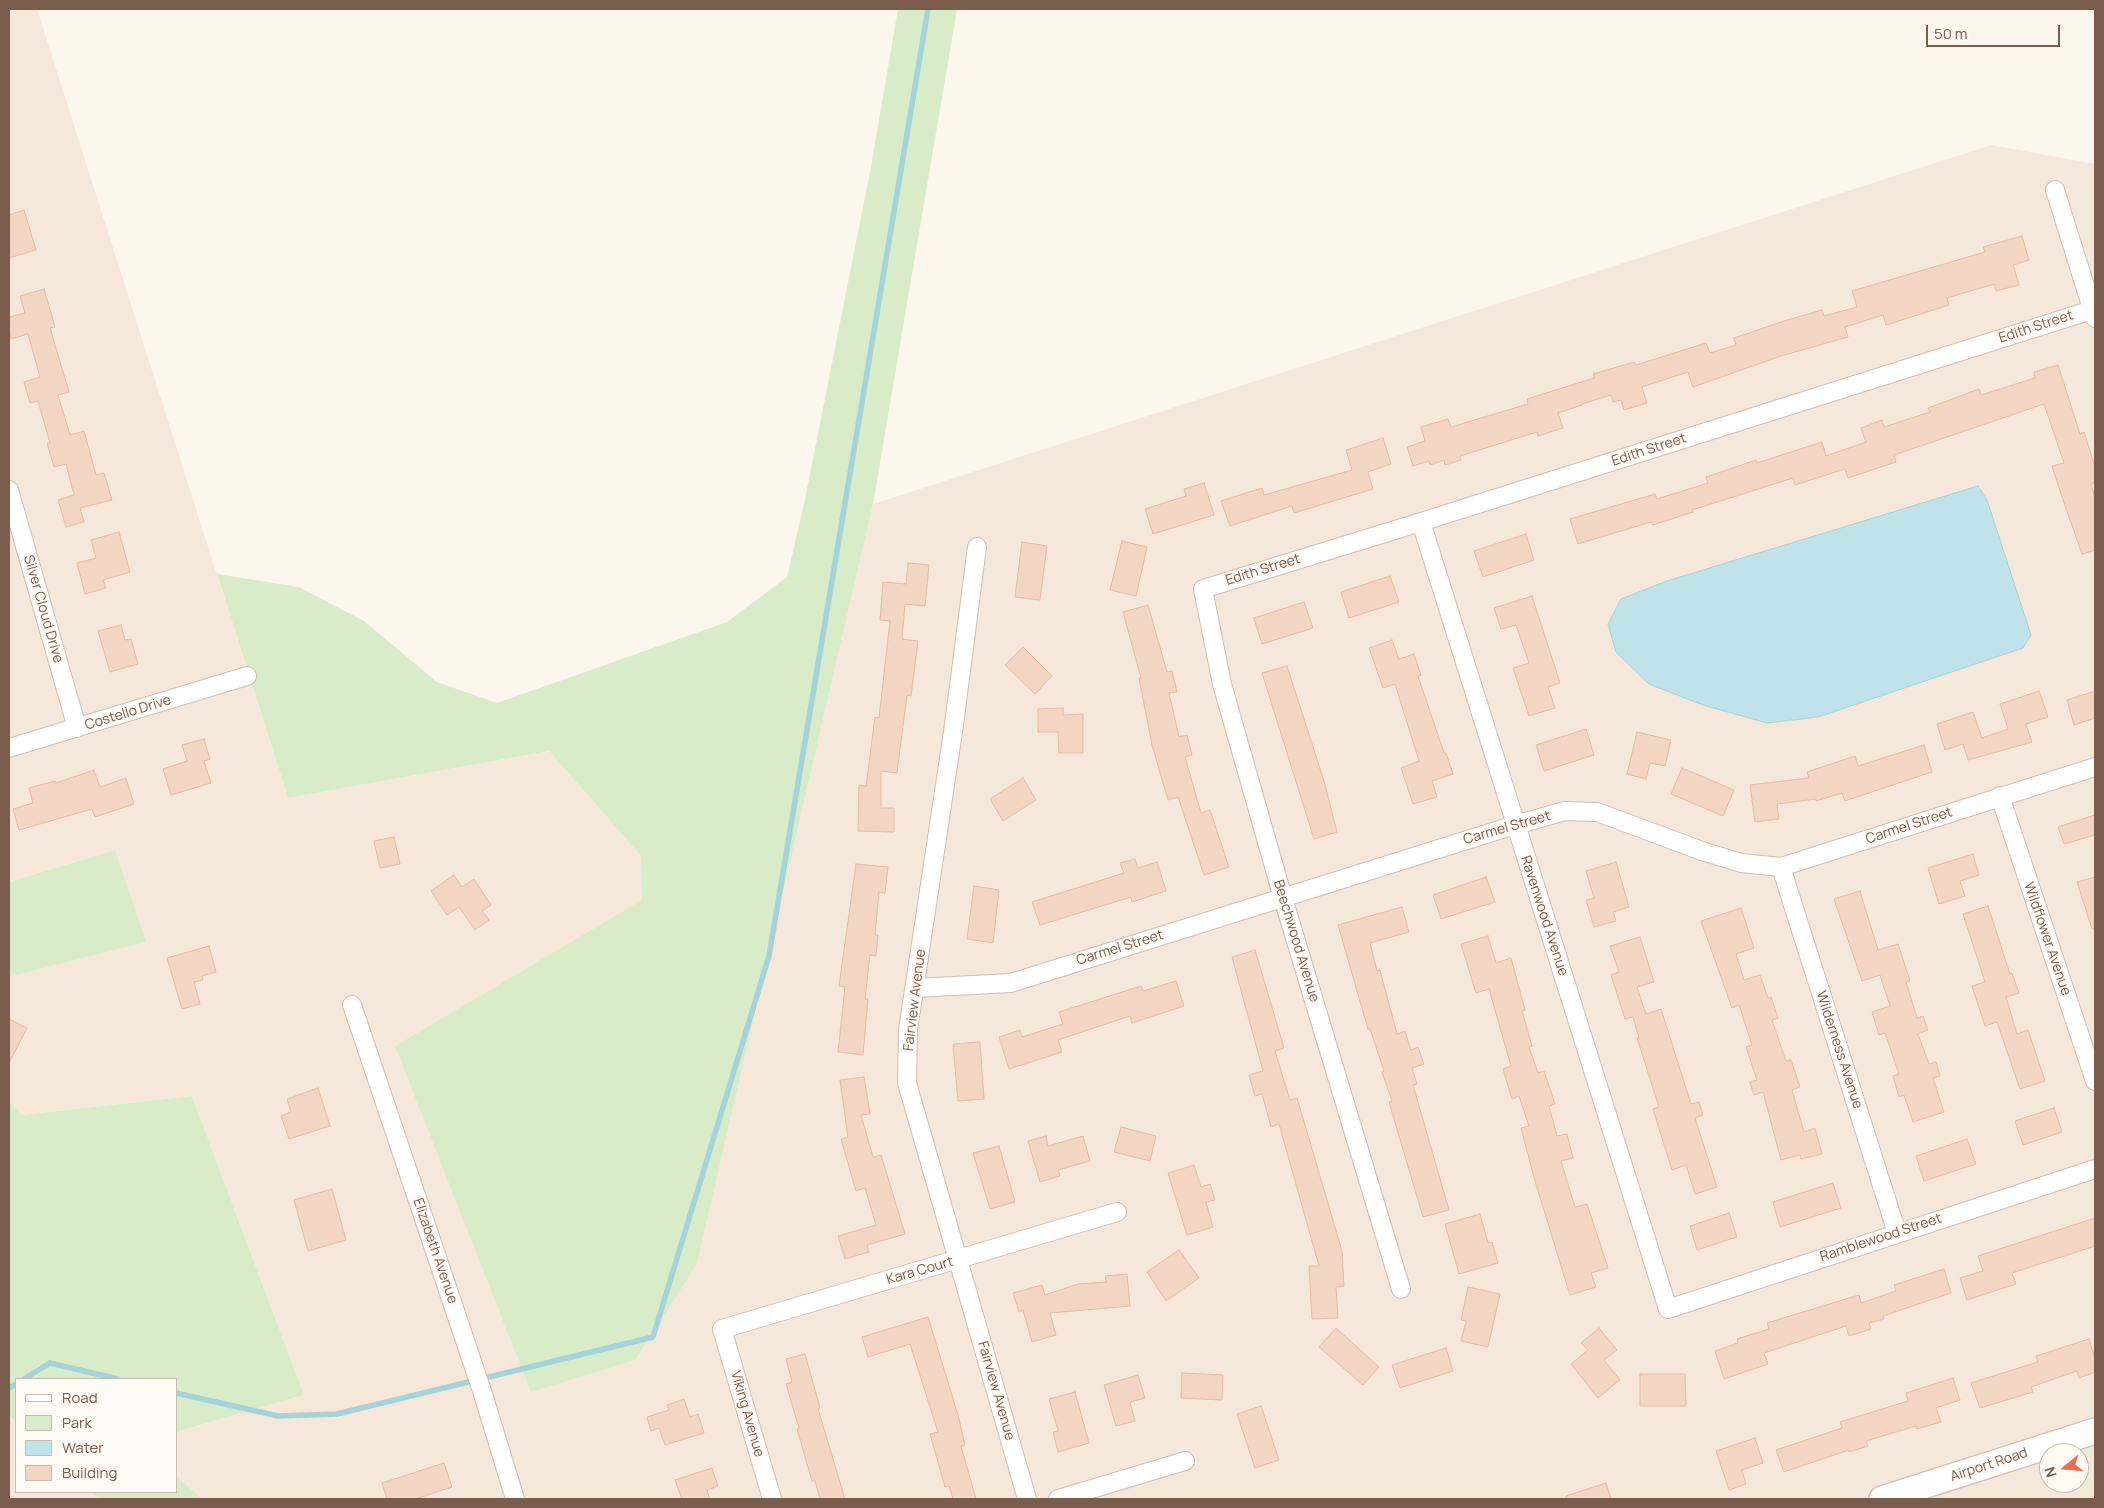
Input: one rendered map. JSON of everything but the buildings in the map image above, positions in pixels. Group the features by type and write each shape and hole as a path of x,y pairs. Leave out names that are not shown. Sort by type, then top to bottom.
{"main road":[{"name":"Airport Road","path":"1882,1499 2095,1431"}],"street":[{"path":"2055,190 2094,312"},
{"name":"Edith Street","path":"1203,589 2094,312"},
{"name":"Silver Cloud Drive","path":"9,493 77,728"},
{"name":"Ravenwood Avenue","path":"1421,522 1668,1309"},
{"name":"Fairview Avenue","path":"977,547 952,742 908,1030 907,1083 1027,1499"},
{"name":"Beechwood Avenue","path":"1203,589 1222,684 1283,898 1401,1289"},
{"name":"Costello Drive","path":"9,748 248,676"},
{"name":"Carmel Street","path":"915,988 1011,982 1565,811 1597,812 1702,851 1741,863 1780,867 2095,767"},
{"name":"Wildflower Avenue","path":"2000,796 2095,1081"},
{"name":"Wilderness Avenue","path":"1780,867 1897,1233"},
{"name":"Elizabeth Avenue","path":"352,1005 483,1394 515,1499"},
{"name":"Ramblewood Street","path":"1668,1309 2095,1169"},
{"name":"Kara Court","path":"722,1328 1116,1212"},
{"name":"Viking Avenue","path":"722,1328 772,1499"},
{"path":"1058,1499 1185,1461"}],"shaded area":[{"path":"9,9 37,9 288,798 549,751 641,856 643,900 395,1046 697,1264 873,504 1991,145 2095,164 2095,1499 202,1499 178,1477 178,1431 304,1395 192,1096 21,1115 9,1100 9,977 145,942 115,850 9,882"},
{"path":"9,1415 15,1421 15,1493 92,1493 99,1499 9,1499"}],"green space":[{"path":"898,9 957,9 873,504 697,1264 635,1360 531,1392 395,1046 642,900 641,856 549,751 288,798 217,574 299,587 364,621 437,682 497,703 727,622 787,577 805,499 871,167"},
{"path":"115,850 146,942 9,977 9,882"},
{"path":"192,1096 304,1395 178,1431 178,1378 15,1378 15,1421 9,1415 9,1100 21,1115"},
{"path":"178,1477 202,1499 99,1499 92,1493 178,1493"}],"water":[{"path":"1978,486 1987,500 2031,635 2023,648 1818,717 1767,723 1703,705 1649,684 1616,652 1608,624 1621,599 1667,581"}],"waterway":[{"path":"178,1393 278,1416 337,1414 653,1337 769,956 928,9"},
{"path":"26,1378 50,1363 114,1378"},
{"path":"9,1388 15,1385"}]}
